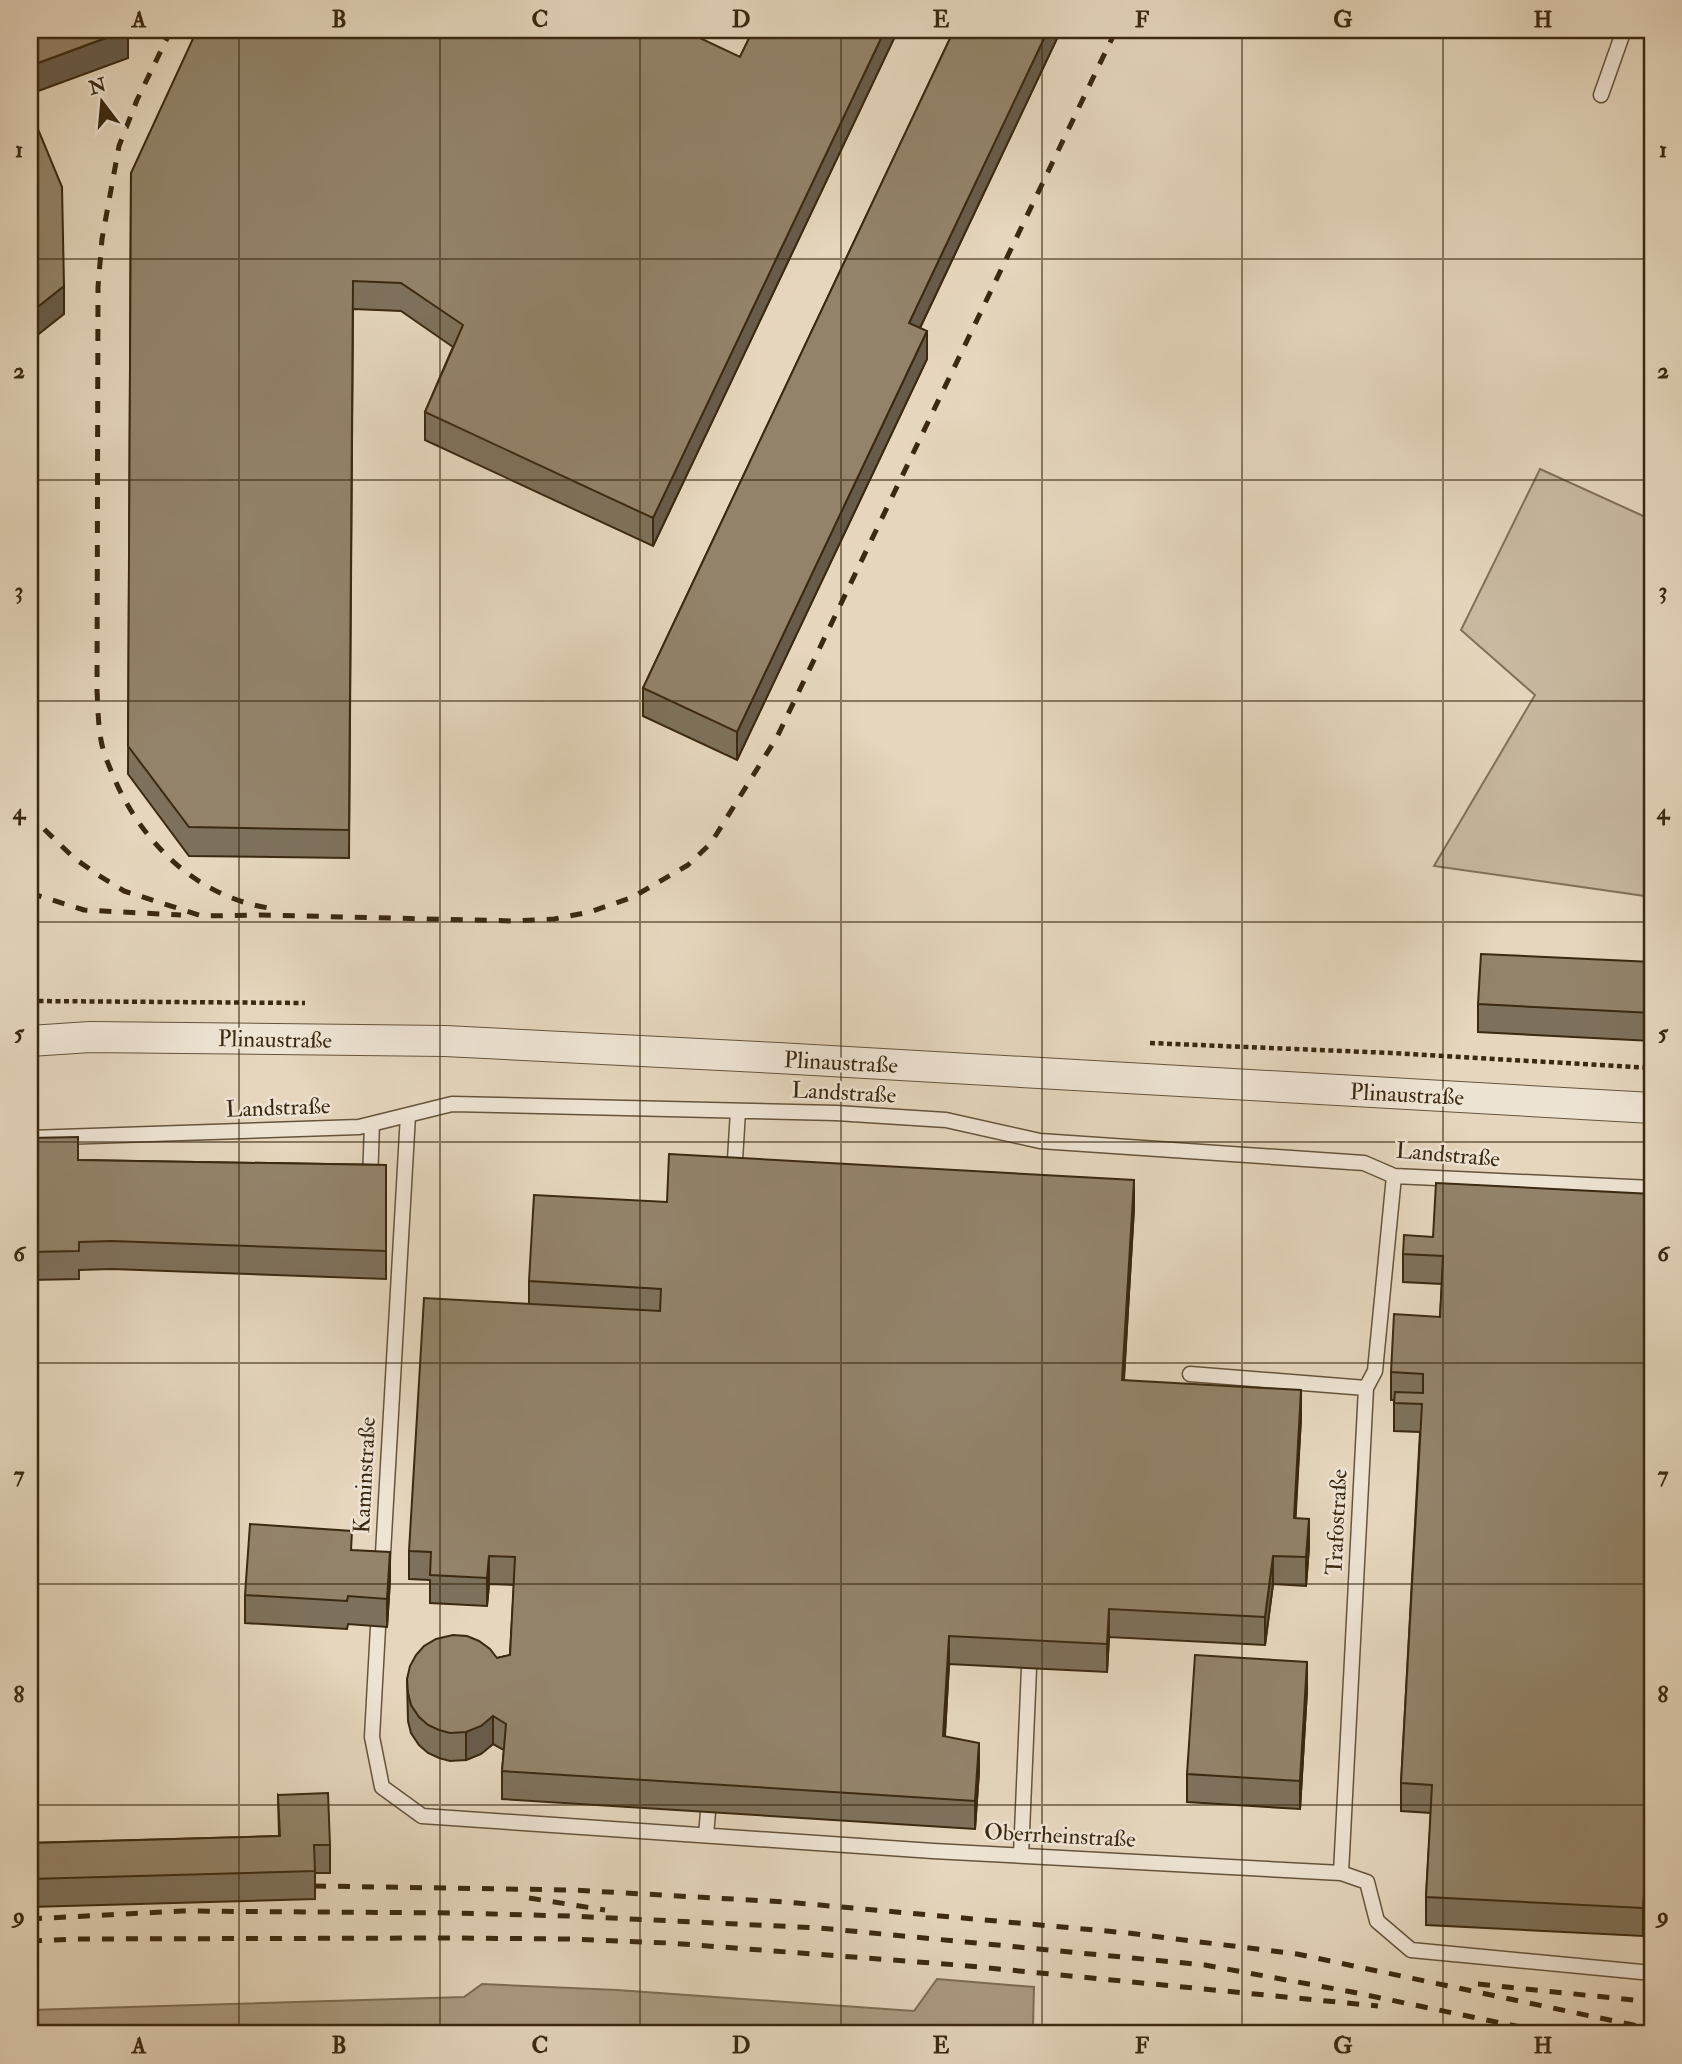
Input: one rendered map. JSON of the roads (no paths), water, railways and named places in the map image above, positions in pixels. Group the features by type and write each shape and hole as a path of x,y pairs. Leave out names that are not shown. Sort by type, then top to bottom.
{"street":[{"name":"Plinaustraße","path":"30,1041 129,1037 445,1041 791,1058 1652,1108"}],"lane":[{"path":"1601,95 1624,30"},
{"name":"Landstraße","path":"30,1138 359,1127 452,1104 836,1113 946,1120 1040,1141 1364,1163 1394,1177 1652,1188"},
{"path":"734,1186 738,1111"},
{"name":"Kaminstraße","path":"408,1115 372,1737 382,1787 422,1816"},
{"path":"370,1193 372,1124"},
{"name":"Trafostraße","path":"1341,1872 1366,1388 1375,1371 1394,1177"},
{"path":"1190,1374 1366,1388"},
{"path":"1021,1855 1029,1668"},
{"path":"706,1835 708,1812"},
{"name":"Oberrheinstraße","path":"422,1816 1021,1855 1341,1872 1367,1882 1377,1921 1411,1950 1652,1973"}],"railway":[{"path":"171,30 137,100 119,146 102,239 98,287 99,728 103,750 115,780 127,803 157,846 196,880 243,902 269,908"},
{"path":"30,810 44,829 74,858 98,875 124,891 202,916 515,921 554,919 590,912 633,897 688,865 711,843 777,737 1116,30"},
{"path":"30,893 84,910 181,915"},
{"path":"314,1886 572,1890 786,1902 1128,1933 1297,1954 1652,2029"},
{"path":"529,1898 605,1910"},
{"path":"30,1919 182,1911 455,1913 820,1928 1205,1965 1554,2034"},
{"path":"30,1941 447,1938 669,1943 958,1965 1378,2006"},
{"path":"1478,1984 1652,2002"}]}
